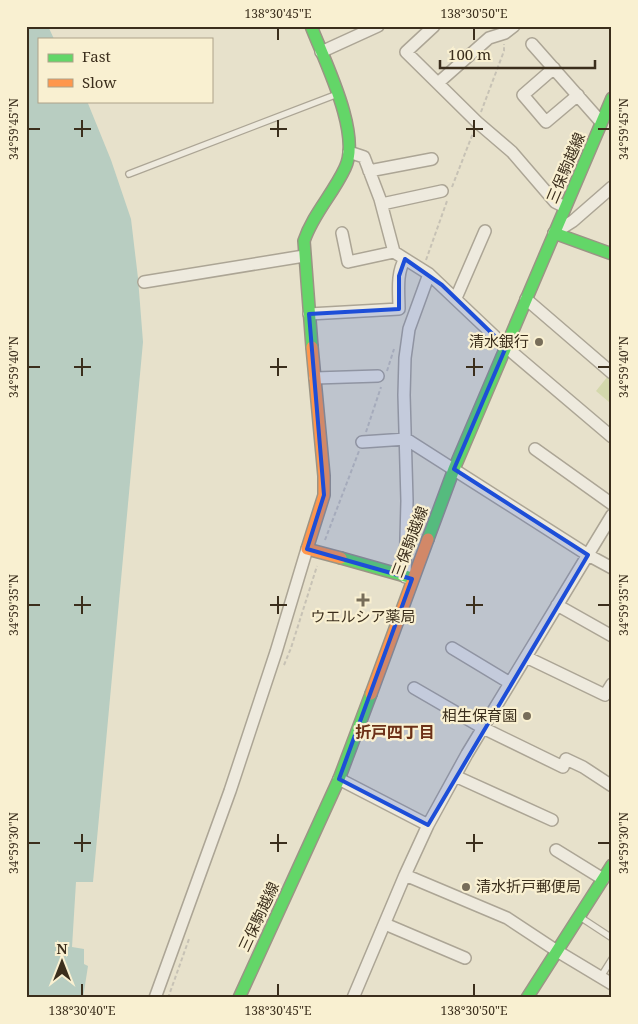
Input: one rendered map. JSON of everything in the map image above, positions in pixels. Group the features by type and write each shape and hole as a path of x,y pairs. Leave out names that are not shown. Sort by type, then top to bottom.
{"main road":[{"path":"311,26 349,129 349,152 347,165 339,181 322,204 308,229 304,241 324,476 324,496 307,549 408,578"},
{"name":"三保駒越線","path":"239,998 339,779 408,578 612,98"},
{"path":"554,233 611,253"},
{"path":"527,998 611,868"}],"street":[{"path":"321,52 378,26"},
{"path":"434,26 406,52 477,122 512,152 555,202 565,207"},
{"path":"438,83 489,38 509,29"},
{"path":"532,44 602,122"},
{"path":"554,68 523,95 546,122 578,95"},
{"path":"349,152 364,158 382,204 394,252 426,272 456,298 506,347 612,437"},
{"path":"369,171 432,159"},
{"path":"554,233 573,221 612,187"},
{"path":"382,204 447,194"},
{"path":"456,298 485,231"},
{"path":"342,233 348,262 394,252"},
{"path":"144,282 304,256"},
{"path":"309,314 399,309 399,276 405,259"},
{"path":"408,578 404,396 405,358 409,329 426,272"},
{"path":"526,299 612,373"},
{"path":"315,378 381,381"},
{"path":"362,442 406,439 588,555 612,568"},
{"path":"535,449 612,504"},
{"path":"353,998 428,825 483,728 612,515"},
{"path":"155,998 230,791 276,652 307,549"},
{"path":"557,605 612,636"},
{"path":"452,648 510,683"},
{"path":"526,657 605,695 612,684"},
{"path":"414,688 483,728 563,767 566,759 583,767 612,786"},
{"path":"455,776 552,820"},
{"path":"339,779 428,825"},
{"path":"556,850 603,879"},
{"path":"405,875 508,918 557,951 612,984"},
{"path":"385,924 465,958"}],"lane":[{"path":"129,174 337,94"},
{"path":"579,916 612,938"},
{"path":"600,978 612,959"}],"path":[{"path":"426,272 447,194 504,51 509,29"},
{"path":"320,553 362,442 381,381 397,342"}],"highlighted area":[{"path":"405,259 442,285 506,347 454,469 588,555 428,825 339,779 412,579 307,549 324,495 309,314 399,309 399,276"}],"green space":[{"path":"608,376 612,379 612,398 609,402 596,391"}],"shaded area":[{"path":"26,26 48,26 54,38 38,38 38,102 87,102 111,160 131,219 143,342 93,882 76,882 72,947 84,949 84,964 88,966 83,998 26,998"}],"traffic: fast":[{"path":"311,26 339,97 349,136 349,154 345,168 304,241 312,347"},
{"path":"428,539 454,469 612,98"},
{"path":"554,233 612,254"},
{"path":"341,558 412,578"},
{"path":"239,998 339,779 371,694"},
{"path":"527,998 612,865"}],"traffic: slow":[{"path":"312,347 324,476 324,495 307,549 341,558"},
{"path":"371,694 428,539"}],"place":[{"name":"清水銀行","path":"539,342"},
{"name":"ウエルシア薬局","path":"363,600"},
{"name":"相生保育園","path":"527,716"},
{"name":"清水折戸郵便局","path":"466,887"}],"district":[{"name":"折戸四丁目","path":"395,732"}]}
